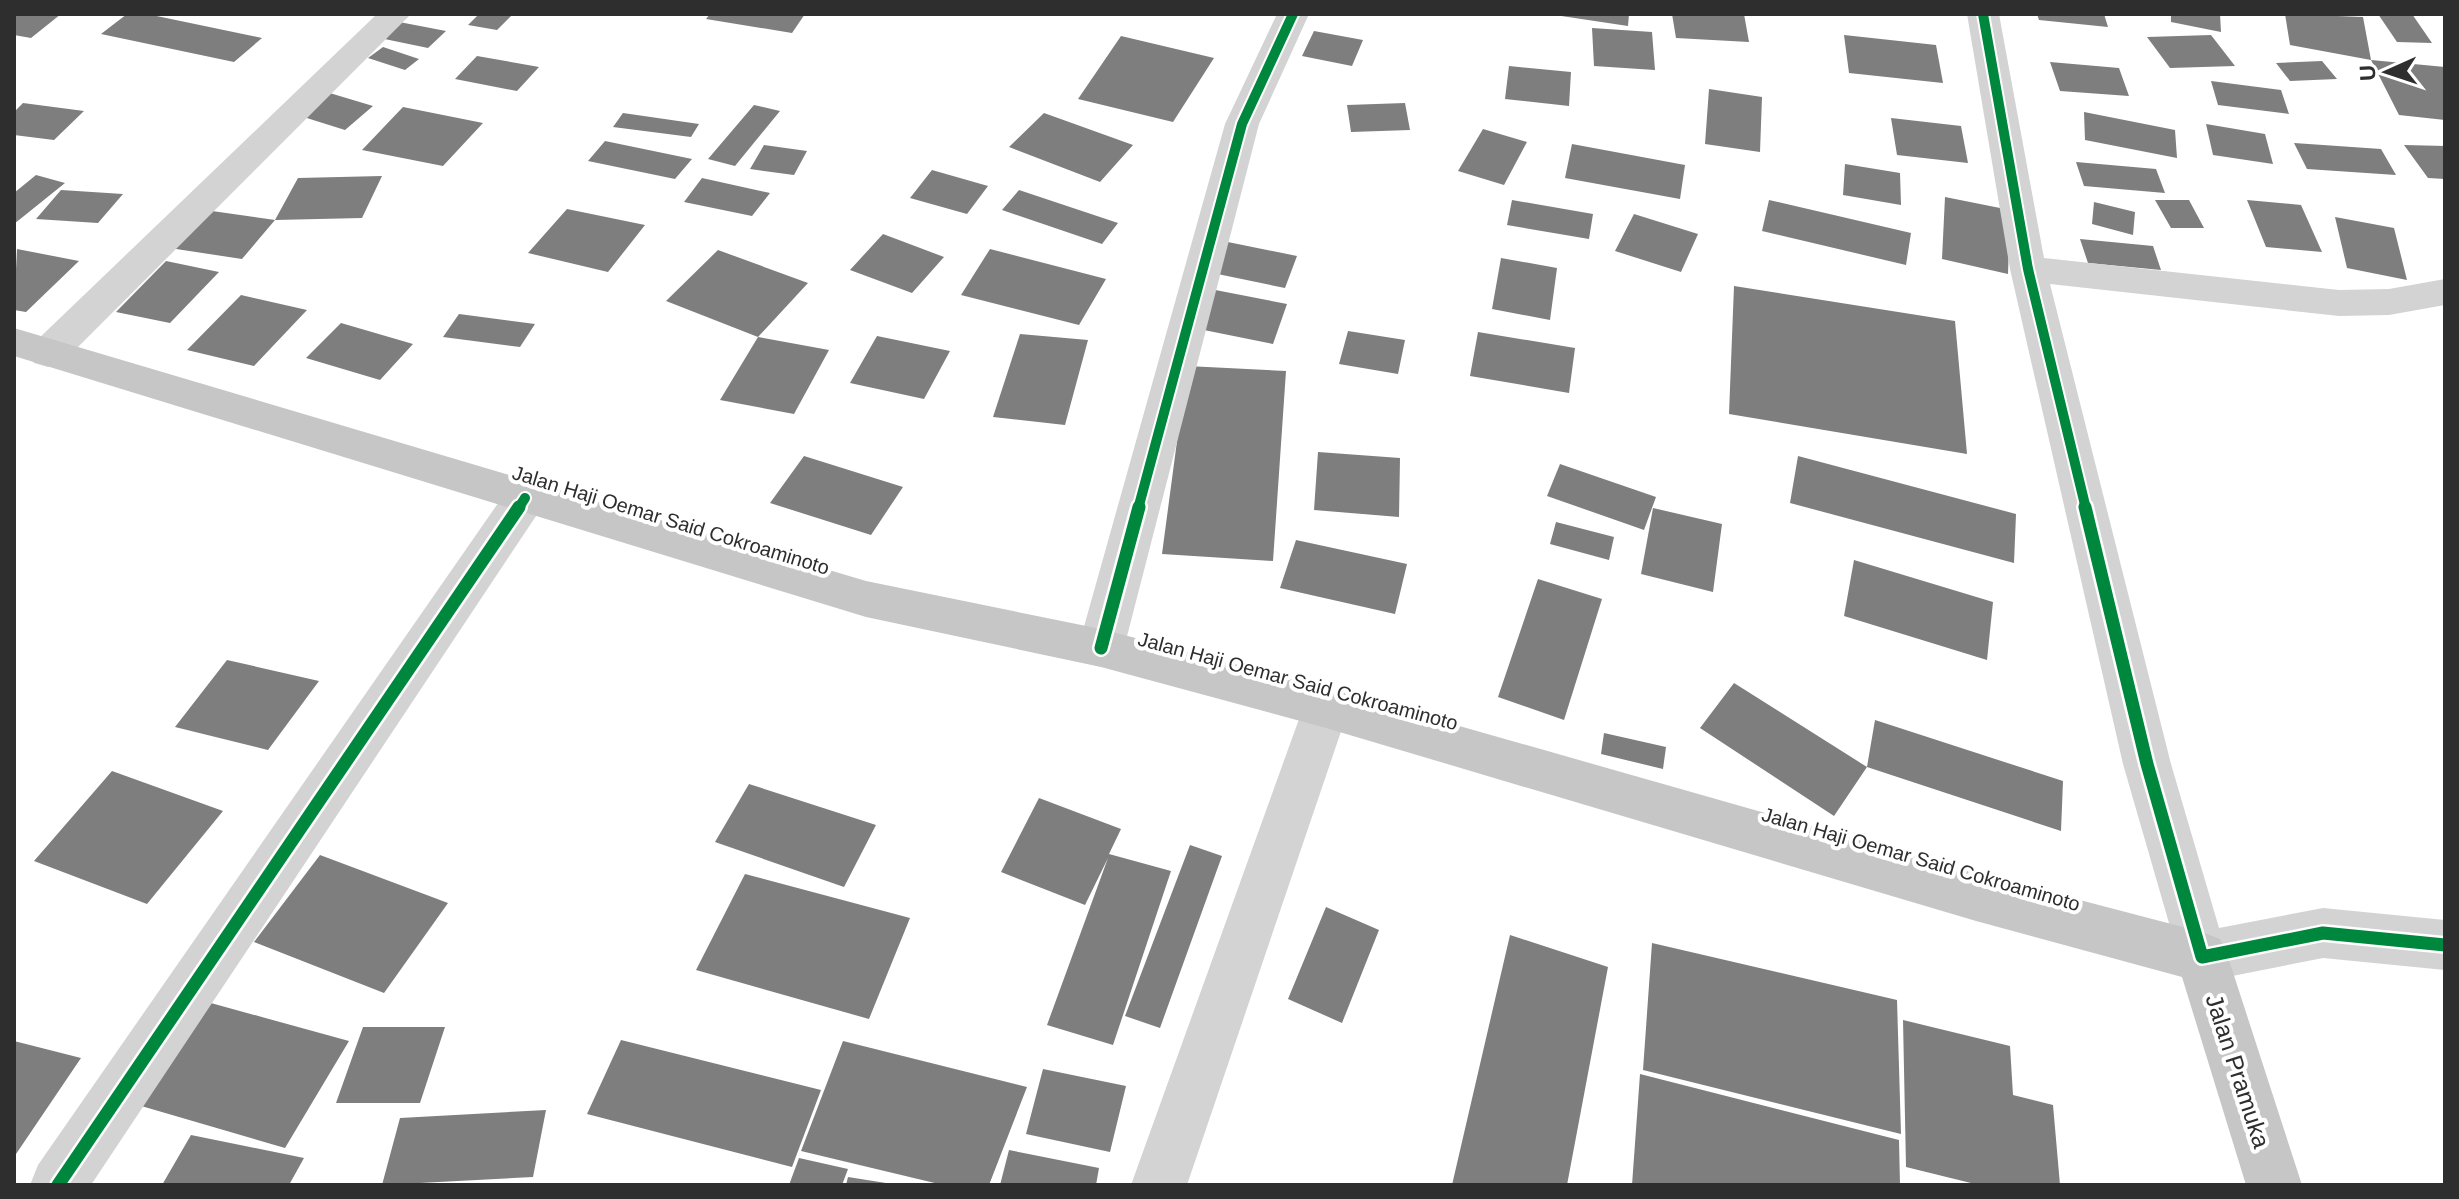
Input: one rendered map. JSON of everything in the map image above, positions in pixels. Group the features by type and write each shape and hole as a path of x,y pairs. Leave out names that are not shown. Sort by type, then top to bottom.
{"main road":[{"name":"Jalan Haji Oemar Said Cokroaminoto","path":"31,347 110,368 525,498 866,599 1101,648 1326,708 1976,897 2202,957"},
{"name":"Jalan Pramuka","path":"2202,957 2274,1185"}],"street":[{"path":"31,347 395,14"},
{"path":"1101,648 1242,124 1293,14"},
{"path":"1973,15 2028,269 2147,764 2202,957 2323,933 2445,945"},
{"path":"2028,269 2339,303 2389,302 2445,292"},
{"path":"58,1185 525,498"},
{"path":"1159,1185 1326,708"}],"building":[{"path":"14,14 61,14 31,38 14,35"},
{"path":"127,14 147,14 262,38 234,62 101,34"},
{"path":"479,14 513,14 497,30 468,25"},
{"path":"710,14 805,14 792,33 706,19"},
{"path":"1548,14 1629,14 1628,26"},
{"path":"1672,14 1744,14 1749,42 1676,38"},
{"path":"2037,14 2104,14 2108,27 2039,20"},
{"path":"2171,14 2220,14 2221,32 2171,22"},
{"path":"2285,14 2363,17 2371,60 2290,45"},
{"path":"2378,14 2412,14 2432,43 2397,42"},
{"path":"394,21 446,31 428,48 375,37"},
{"path":"1592,28 1652,32 1655,70 1594,66"},
{"path":"1314,31 1363,40 1352,66 1302,56"},
{"path":"1844,35 1936,45 1943,83 1849,73"},
{"path":"2211,35 2235,66 2170,68 2147,37"},
{"path":"1121,36 1214,58 1173,122 1078,99"},
{"path":"383,47 419,59 405,70 368,58"},
{"path":"477,56 539,67 517,91 455,79"},
{"path":"2371,60 2445,67 2445,120 2399,115"},
{"path":"2322,61 2337,79 2290,81 2276,63"},
{"path":"2050,62 2119,68 2129,96 2060,91"},
{"path":"1509,66 1571,72 1569,106 1505,99"},
{"path":"2211,81 2281,90 2289,114 2218,105"},
{"path":"1709,89 1762,97 1760,152 1705,144"},
{"path":"323,91 373,106 345,130 294,114"},
{"path":"23,103 84,111 54,140 14,135 14,112"},
{"path":"1405,103 1410,130 1351,132 1347,105"},
{"path":"754,105 780,111 735,166 708,159"},
{"path":"403,107 483,123 443,166 362,150"},
{"path":"2084,112 2175,130 2177,158 2085,140"},
{"path":"623,113 699,124 691,137 613,127"},
{"path":"1044,113 1133,145 1100,182 1009,147"},
{"path":"1891,118 1961,126 1968,163 1897,155"},
{"path":"2206,124 2265,134 2273,164 2213,155"},
{"path":"1483,129 1527,142 1504,185 1458,171"},
{"path":"605,141 692,159 675,179 588,161"},
{"path":"2294,143 2381,149 2396,175 2307,169"},
{"path":"1572,144 1685,165 1680,199 1565,178"},
{"path":"764,145 807,151 794,175 750,169"},
{"path":"2404,145 2445,146 2445,179 2428,178"},
{"path":"2076,162 2156,169 2165,193 2084,186"},
{"path":"1845,164 1900,173 1901,205 1843,195"},
{"path":"932,170 988,186 967,214 910,198"},
{"path":"36,175 65,183 14,224 14,193"},
{"path":"382,176 362,218 275,220 298,178"},
{"path":"702,178 770,193 752,216 684,202"},
{"path":"61,190 123,194 98,223 36,219"},
{"path":"1019,190 1118,223 1102,244 1002,210"},
{"path":"1945,197 2010,210 2008,274 1942,259"},
{"path":"1512,200 1593,214 1589,239 1507,225"},
{"path":"1769,200 1911,233 1906,265 1762,231"},
{"path":"2155,200 2189,200 2204,228 2171,228"},
{"path":"2247,200 2301,205 2322,252 2266,247"},
{"path":"2094,202 2135,212 2133,235 2092,224"},
{"path":"198,209 275,220 242,259 163,247"},
{"path":"567,209 645,225 608,272 528,253"},
{"path":"1634,214 1698,234 1681,272 1615,251"},
{"path":"2335,217 2394,228 2407,280 2347,268"},
{"path":"883,234 944,257 912,293 850,270"},
{"path":"2080,239 2153,246 2161,270 2088,263"},
{"path":"1218,240 1297,256 1285,288 1203,271"},
{"path":"17,249 79,261 26,312 14,310"},
{"path":"990,249 1106,279 1079,325 961,295"},
{"path":"718,250 808,283 758,337 666,301"},
{"path":"1501,258 1557,268 1550,320 1492,309"},
{"path":"166,261 219,272 170,323 116,312"},
{"path":"1734,286 1955,321 1967,454 1729,414"},
{"path":"1205,288 1287,304 1273,344 1189,327"},
{"path":"241,295 307,310 254,366 187,350"},
{"path":"459,314 535,324 520,347 443,337"},
{"path":"341,323 413,344 380,380 306,358"},
{"path":"1348,331 1405,340 1398,374 1339,364"},
{"path":"1478,332 1575,348 1569,393 1470,376"},
{"path":"1020,334 1088,340 1065,425 993,417"},
{"path":"877,336 950,351 924,399 850,383"},
{"path":"758,337 829,350 794,414 720,400"},
{"path":"1187,366 1286,371 1273,561 1162,554"},
{"path":"1318,452 1400,458 1399,517 1314,510"},
{"path":"804,456 903,487 871,535 770,503"},
{"path":"1798,456 2016,514 2014,563 1790,503"},
{"path":"1560,464 1656,497 1644,530 1547,496"},
{"path":"1653,508 1722,524 1713,592 1641,574"},
{"path":"1556,522 1614,537 1609,560 1550,544"},
{"path":"1296,540 1407,564 1395,614 1280,588"},
{"path":"1854,560 1993,602 1987,660 1844,616"},
{"path":"1538,579 1602,599 1564,720 1498,697"},
{"path":"227,660 319,681 268,750 175,727"},
{"path":"1734,683 1867,767 1834,816 1700,728"},
{"path":"1875,720 2063,781 2061,831 1867,767"},
{"path":"1604,733 1666,747 1663,769 1601,754"},
{"path":"112,771 223,811 147,904 34,861"},
{"path":"749,784 876,825 844,887 715,842"},
{"path":"1039,798 1121,829 1109,854 1171,871 1113,1045 1047,1025 1108,858 1085,905 1001,872"},
{"path":"1190,845 1222,856 1160,1028 1125,1016"},
{"path":"320,855 448,903 384,993 254,942"},
{"path":"745,874 910,918 869,1019 696,970"},
{"path":"1326,907 1379,930 1342,1023 1288,999"},
{"path":"1510,935 1608,967 1567,1185 1452,1185"},
{"path":"1652,943 1897,1000 1901,1134 1643,1070"},
{"path":"200,1000 349,1041 285,1148 131,1103"},
{"path":"1903,1020 2010,1046 2013,1095 2053,1105 2060,1185 1979,1185 1906,1167"},
{"path":"363,1027 445,1027 420,1103 336,1103"},
{"path":"621,1040 821,1090 792,1167 587,1114"},
{"path":"14,1041 81,1058 14,1157"},
{"path":"843,1041 1027,1087 989,1185 943,1185 801,1151"},
{"path":"1043,1069 1126,1086 1110,1152 1026,1134"},
{"path":"1640,1074 1899,1140 1900,1185 1632,1185"},
{"path":"546,1110 533,1177 382,1185 400,1118"},
{"path":"191,1135 304,1158 289,1185 162,1185"},
{"path":"1009,1150 1099,1168 1096,1185 1000,1185"},
{"path":"799,1158 848,1169 842,1185 789,1185"},
{"path":"848,1177 886,1183 886,1185 846,1185"}],"cycle path":[{"path":"1101,648 1242,124 1293,14"},
{"path":"1983,14 2028,269 2147,764 2202,957 2323,933 2445,945"},
{"path":"58,1185 525,498"}]}
